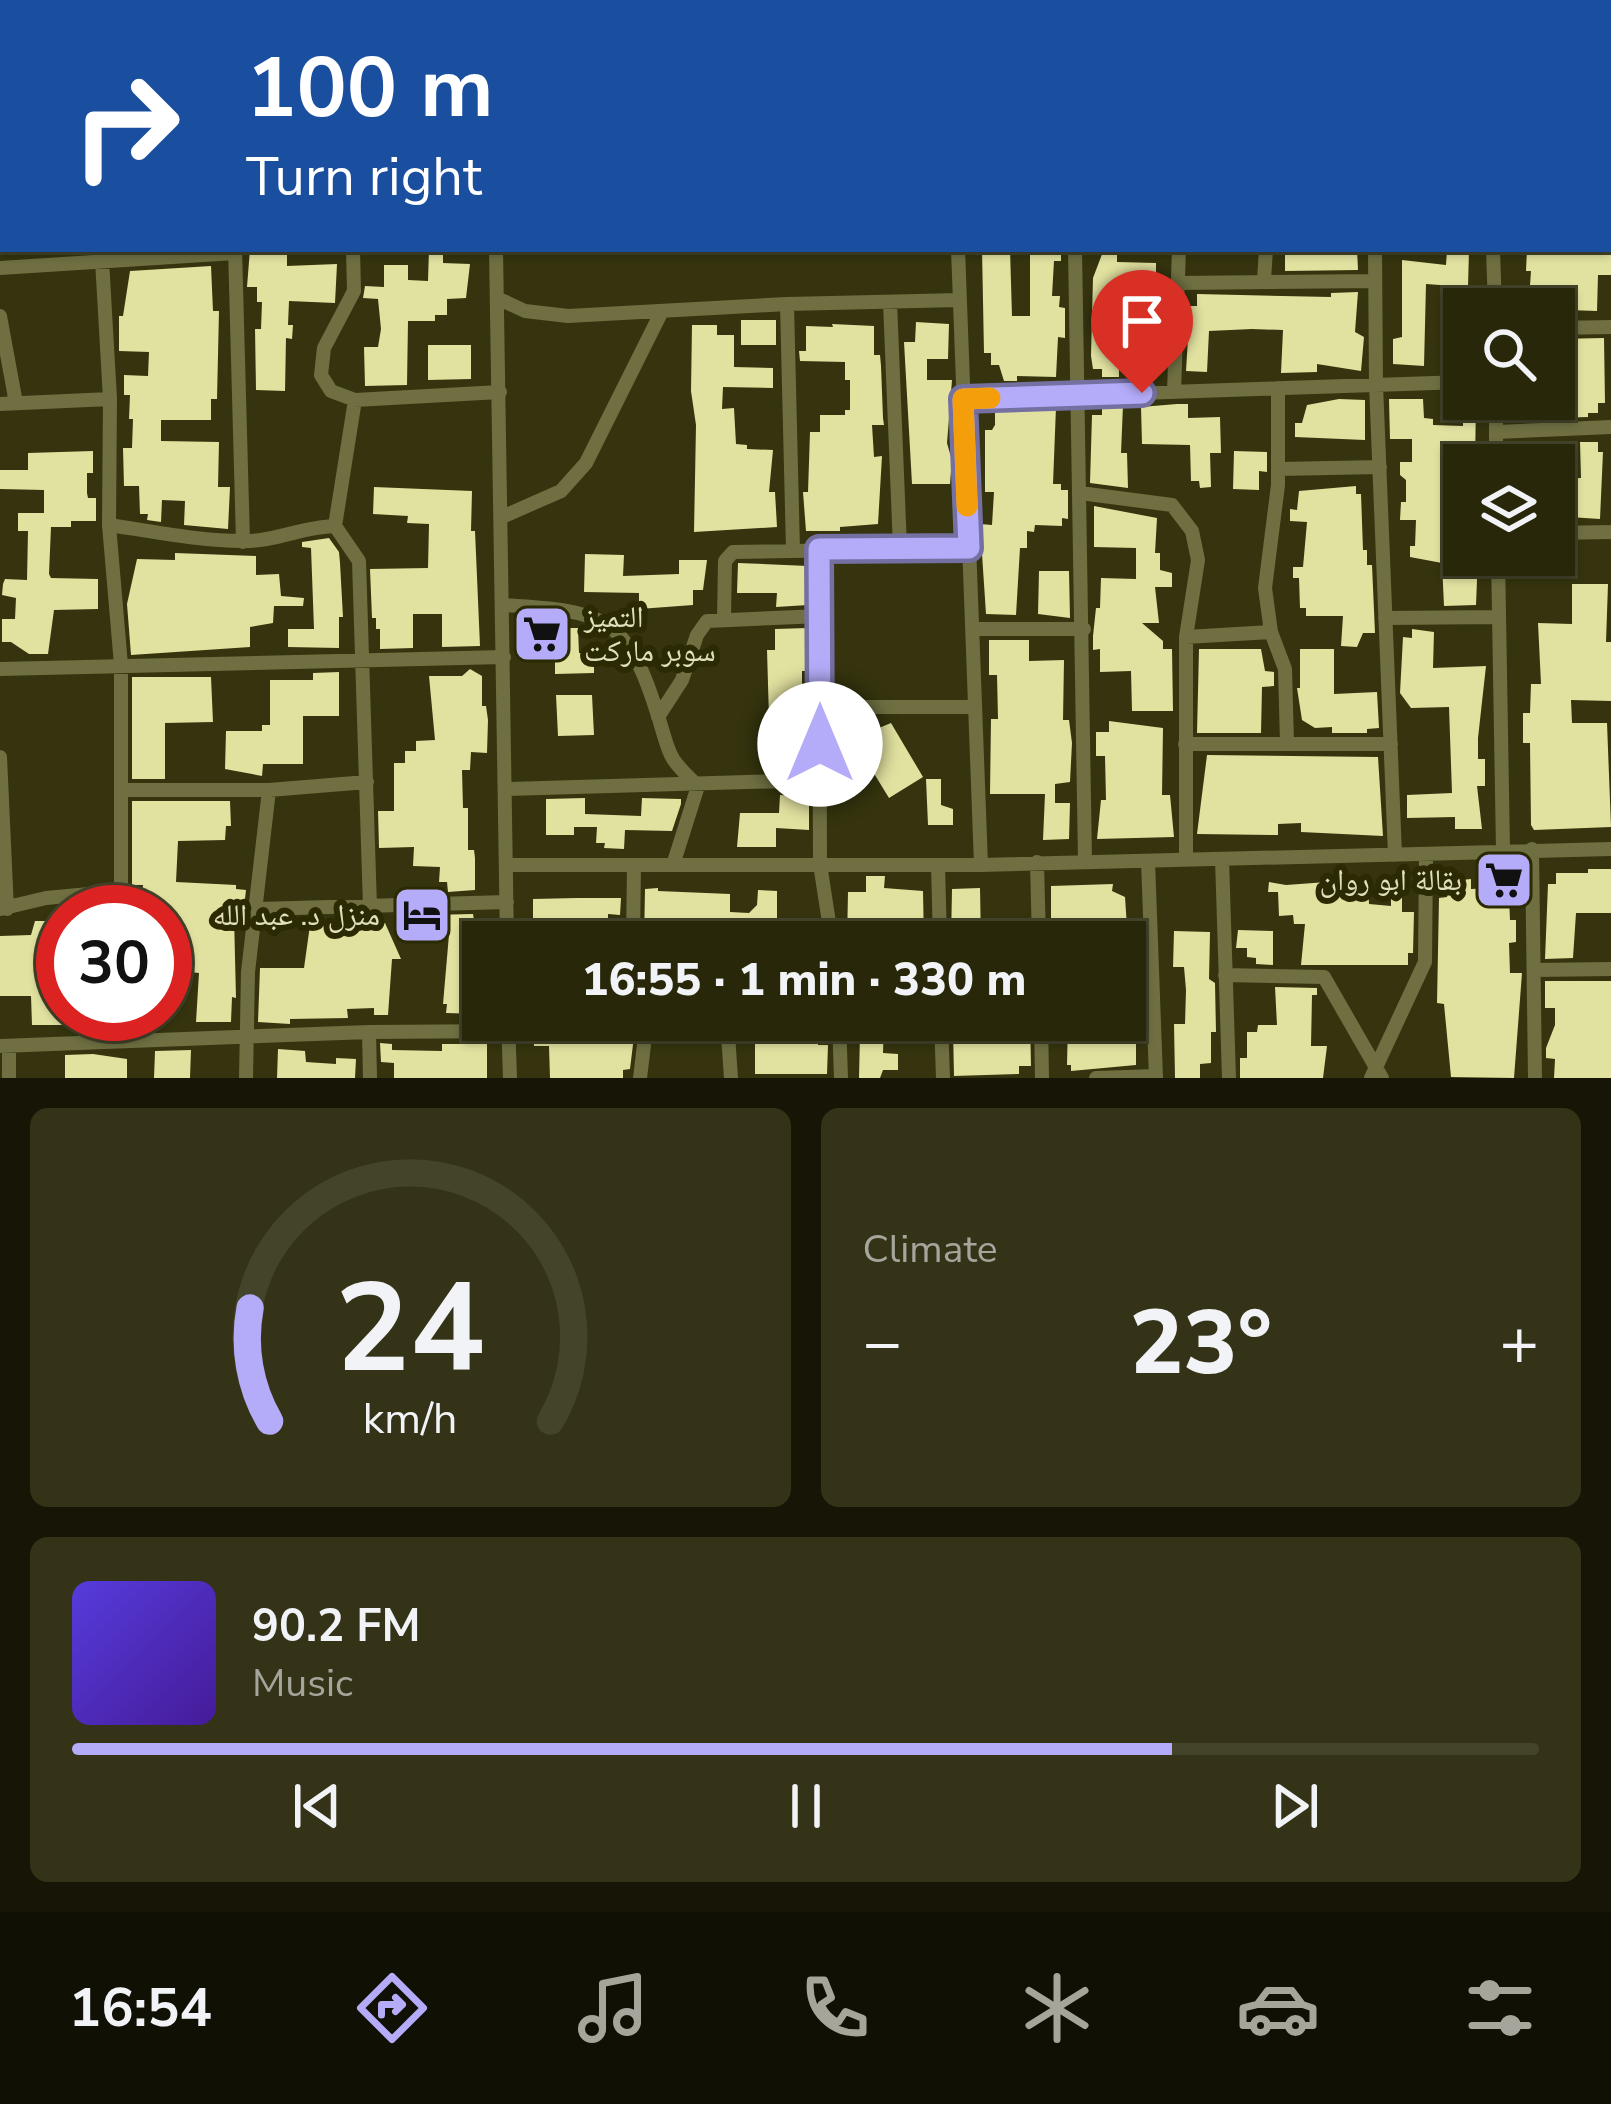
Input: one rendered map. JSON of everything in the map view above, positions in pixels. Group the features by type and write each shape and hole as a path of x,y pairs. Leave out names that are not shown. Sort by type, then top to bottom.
{"street":[{"path":"0,268 220,252"},
{"path":"235,252 244,542"},
{"path":"353,252 354,291 324,348 321,375 331,391 355,400 500,392"},
{"path":"496,252 507,921"},
{"path":"958,252 981,865"},
{"path":"1075,252 1085,861"},
{"path":"1174,392 1179,252"},
{"path":"1264,280 1266,252"},
{"path":"1375,252 1395,855"},
{"path":"1493,252 1494,288"},
{"path":"102,260 110,399 109,525 121,665 121,885"},
{"path":"1178,283 1375,280"},
{"path":"497,298 546,316 959,300"},
{"path":"890,302 900,548"},
{"path":"787,304 793,550"},
{"path":"502,517 561,491 586,463 662,310"},
{"path":"0,316 8,404 110,399"},
{"path":"1575,328 1611,327"},
{"path":"963,399 1443,382"},
{"path":"1278,388 1279,469 1265,588 1271,632 1285,669 1287,743"},
{"path":"355,400 335,526 359,561 370,907"},
{"path":"1496,420 1496,444"},
{"path":"1496,432 1611,428"},
{"path":"1279,469 1380,467"},
{"path":"1081,493 1159,501 1181,513 1192,530 1198,560 1186,638 1186,859"},
{"path":"109,525 244,542 303,527 335,526"},
{"path":"1575,533 1611,532"},
{"path":"724,618 728,555 969,548"},
{"path":"819,549 820,864 829,921"},
{"path":"1498,576 1503,850"},
{"path":"503,605 578,612 613,626 642,670 670,759 698,786"},
{"path":"658,717 682,680 701,627 724,618 821,616"},
{"path":"1385,617 1499,616"},
{"path":"972,629 1084,628"},
{"path":"1186,638 1271,632"},
{"path":"0,669 504,657"},
{"path":"820,707 975,707"},
{"path":"1185,744 1390,744"},
{"path":"0,757 3,909 36,901"},
{"path":"506,789 820,781"},
{"path":"122,790 269,790 367,782"},
{"path":"674,865 698,786"},
{"path":"246,1078 248,972 269,790"},
{"path":"1532,849 1535,1078"},
{"path":"506,865 938,866 1611,849"},
{"path":"1376,1074 1425,962 1426,854"},
{"path":"1222,859 1229,1078"},
{"path":"1096,1078 1156,1077 1148,861"},
{"path":"1037,862 1038,921"},
{"path":"633,921 634,865"},
{"path":"938,866 939,921"},
{"path":"258,909 507,902"},
{"path":"1534,970 1611,970"},
{"path":"1225,975 1324,977 1331,982 1376,1074"},
{"path":"192,1039 462,1028"},
{"path":"369,1032 370,1078"},
{"path":"9,1078 5,1046 89,1041"},
{"path":"508,1041 509,1078"},
{"path":"640,1078 644,1041"},
{"path":"729,1041 731,1078"},
{"path":"840,1041 841,1078"},
{"path":"942,1041 943,1078"},
{"path":"1041,1041 1042,1078"}],"building":[{"path":"250,252 287,252 287,266 337,264 335,303 289,301 288,325 293,325 292,339 286,338 285,391 256,390 255,329 261,329 262,302 257,302 257,287 247,287"},
{"path":"429,252 443,252 443,263 470,264 466,298 447,299 447,315 435,315 435,321 408,321 407,385 365,386 364,347 378,347 381,329 378,299 363,298 365,286 384,287 384,265 408,265 408,280 428,281"},
{"path":"982,252 1010,252 1012,316 1030,316 1030,252 1061,252 1061,261 1054,261 1052,296 1060,296 1059,307 1065,308 1065,338 1058,337 1056,377 1017,376 1017,381 1004,381 999,365 991,365 991,353 984,353"},
{"path":"1103,252 1117,252 1117,262 1156,263 1156,305 1166,305 1165,336 1112,336 1112,359 1119,359 1119,377 1102,377 1102,369 1093,369 1093,278"},
{"path":"1357,252 1358,270 1285,271 1285,254"},
{"path":"1447,252 1469,252 1468,287 1426,284 1424,366 1393,364 1393,339 1402,337 1402,260 1446,265"},
{"path":"1527,252 1611,252 1611,275 1598,275 1597,311 1575,310 1575,288 1530,288 1531,271 1526,271"},
{"path":"211,266 213,311 219,311 217,399 211,399 211,420 161,420 161,441 219,442 218,487 230,487 228,529 184,525 185,501 162,500 161,522 147,520 148,514 140,514 139,486 124,486 123,448 132,448 133,419 129,419 130,395 124,395 124,375 148,376 149,352 119,351 119,316 123,316 130,271"},
{"path":"1358,292 1355,332 1364,337 1361,371 1317,364 1317,372 1281,373 1283,330 1252,329 1209,331 1207,372 1186,371 1190,306 1197,306 1197,294 1331,297 1331,293"},
{"path":"741,320 776,320 776,345 741,345"},
{"path":"916,322 949,324 948,359 927,359 927,380 952,380 947,443 955,471 951,471 950,484 912,484 904,342 915,342"},
{"path":"692,325 717,325 717,335 734,335 734,367 773,368 773,388 723,387 722,409 734,408 736,444 773,450 769,492 775,492 777,527 694,532"},
{"path":"806,326 874,326 884,425 872,425 874,457 882,456 878,524 806,531 803,492 808,492 810,432 820,432 820,415 845,415 850,410 850,380 845,380 845,362 800,361 799,351 806,351"},
{"path":"1604,338 1605,403 1598,403 1598,413 1588,413 1588,417 1575,417 1575,339"},
{"path":"428,345 471,345 471,379 428,380"},
{"path":"1389,399 1423,399 1424,418 1433,419 1433,425 1463,426 1463,420 1476,420 1475,444 1443,444 1443,576 1477,576 1476,605 1444,606 1442,563 1410,557 1416,520 1400,520 1406,480 1400,475 1400,462 1412,462 1412,439 1390,439"},
{"path":"1365,400 1365,440 1295,437 1295,423 1302,423 1307,405"},
{"path":"1188,404 1188,418 1220,417 1221,453 1210,453 1211,487 1200,488 1199,481 1191,481 1190,445 1142,444 1141,407"},
{"path":"1123,405 1121,453 1127,453 1128,488 1090,483 1092,415 1102,415 1102,406"},
{"path":"1056,407 1053,484 1068,490 1068,519 1062,518 1062,526 1035,525 1034,532 1027,531 1027,548 1020,548 1016,615 986,614 980,524 992,525 994,492 985,492 985,430 995,425 995,409"},
{"path":"1580,442 1598,442 1598,452 1603,452 1600,519 1575,517 1575,478 1581,478"},
{"path":"93,451 87,493 88,498 96,498 96,521 51,527 49,574 51,578 98,579 98,609 54,610 48,654 29,654 11,642 2,642 2,619 15,619 16,598 2,595 3,584 5,579 27,580 28,531 18,531 18,513 44,513 44,490 0,489 0,470 28,470 28,453"},
{"path":"1234,451 1267,452 1267,472 1259,471 1259,490 1233,489"},
{"path":"1356,486 1356,494 1361,494 1363,550 1367,550 1367,565 1372,565 1375,633 1363,633 1357,647 1341,646 1343,616 1306,616 1306,608 1300,608 1299,578 1293,578 1293,567 1303,567 1307,522 1290,521 1299,491"},
{"path":"374,487 472,491 480,646 442,647 442,614 413,614 413,648 380,649 380,629 372,618 370,569 428,568 429,524 407,523 408,516 373,514"},
{"path":"1094,506 1157,518 1155,553 1160,553 1160,570 1172,573 1172,587 1155,587 1159,623 1142,623 1163,641 1163,649 1172,649 1173,711 1132,711 1131,671 1100,672 1100,649 1093,650 1093,636 1101,578 1136,579 1136,548 1094,547"},
{"path":"329,538 339,552 343,617 339,617 339,648 288,647 288,629 314,629 311,548 302,547 302,542"},
{"path":"175,553 256,556 256,575 279,574 281,596 304,598 303,606 274,606 273,623 250,627 250,647 131,655 127,604 137,559 175,560"},
{"path":"585,554 624,555 623,576 679,574 679,560 707,560 703,590 693,590 693,605 639,609 639,593 584,592"},
{"path":"738,563 808,566 808,605 776,607 777,593 737,593"},
{"path":"1039,571 1069,571 1070,618 1038,614"},
{"path":"1572,584 1608,584 1611,701 1571,700 1572,723 1607,723 1611,827 1534,830 1530,743 1523,743 1523,713 1530,713 1531,684 1541,684 1538,623 1572,624"},
{"path":"564,628 578,628 579,653 594,653 594,673 555,674 555,652 545,652 545,632 564,632"},
{"path":"808,628 802,732 808,732 808,769 778,770 778,752 770,752 767,650 775,650 775,629"},
{"path":"1412,629 1434,632 1433,668 1486,666 1478,738 1478,759 1485,759 1485,786 1477,786 1482,829 1455,829 1455,817 1407,818 1407,795 1452,793 1449,707 1411,708 1400,693 1403,637 1412,638"},
{"path":"989,640 1029,640 1029,661 1064,660 1063,720 1069,720 1072,743 1070,782 1055,784 1055,803 1070,803 1069,839 1043,840 1045,794 990,794 991,719 998,719 997,675 989,675"},
{"path":"1199,649 1261,649 1265,671 1274,672 1274,686 1262,687 1261,733 1197,733"},
{"path":"1300,649 1334,649 1334,694 1377,692 1379,728 1367,729 1367,733 1332,733 1332,727 1315,728 1302,720 1297,688"},
{"path":"470,669 482,676 482,706 486,706 488,720 487,753 471,752 470,770 462,770 475,890 448,892 447,882 439,882 440,867 413,866 414,847 379,848 378,811 394,811 394,763 405,763 405,751 416,751 416,741 435,740 429,676 462,676"},
{"path":"339,672 339,716 303,716 303,764 263,764 262,776 225,769 226,731 262,731 262,725 270,725 270,680 313,680 313,673"},
{"path":"132,677 211,677 213,722 165,723 165,779 132,779"},
{"path":"556,695 592,695 594,735 558,736"},
{"path":"1109,721 1163,728 1162,795 1170,795 1174,837 1097,839 1101,800 1106,800 1105,756 1096,756 1096,732 1109,732"},
{"path":"891,723 923,777 889,798 856,744 864,739 862,735"},
{"path":"1207,755 1378,757 1383,836 1301,832 1301,823 1278,824 1278,835 1197,834"},
{"path":"926,779 941,779 941,805 953,809 953,825 928,825"},
{"path":"780,795 809,797 809,830 776,828 776,847 737,847 740,813 779,813"},
{"path":"585,798 585,814 641,816 642,798 681,799 681,804 672,831 625,830 624,849 596,843 597,827 574,827 574,835 546,835 546,799"},
{"path":"132,801 230,801 231,826 226,826 225,840 178,841 176,882 236,885 246,890 243,917 234,916 236,998 232,997 231,1022 196,1022 199,973 192,972 192,885 132,885"},
{"path":"1588,869 1611,869 1611,913 1576,913 1573,958 1545,959 1548,884 1556,884 1556,873 1588,873"},
{"path":"1518,875 1518,897 1509,897 1510,920 1516,920 1516,942 1509,943 1510,973 1522,973 1514,1078 1451,1077 1444,1004 1437,1003 1439,898 1447,897 1451,881 1471,879 1471,889 1494,888 1494,876"},
{"path":"866,876 885,876 884,888 923,891 924,921 847,921 848,892 866,892"},
{"path":"1368,879 1369,904 1391,906 1391,895 1402,895 1402,912 1414,912 1413,953 1408,953 1408,965 1301,965 1305,924 1294,924 1293,915 1279,916 1278,892 1268,892 1269,882"},
{"path":"1113,884 1112,891 1125,897 1127,921 1051,921 1051,886"},
{"path":"980,888 981,921 951,921 952,889"},
{"path":"645,889 730,894 730,912 749,913 757,905 758,890 777,891 777,921 644,921"},
{"path":"621,898 620,915 608,914 608,921 533,921 533,899"},
{"path":"473,914 478,921 462,921 462,1013 446,1013 447,1004 443,1004 450,923 430,925 429,915"},
{"path":"36,921 36,1025 32,1025 31,996 0,996 0,936 31,935"},
{"path":"385,923 401,959 392,959 388,1015 374,1015 374,1008 347,1009 348,1018 258,1022 260,968 304,968 310,925 327,926 326,933 352,934 352,925"},
{"path":"1238,930 1273,931 1273,965 1256,964 1256,958 1247,957 1247,948 1236,948"},
{"path":"1174,931 1210,932 1209,979 1215,983 1216,1032 1211,1032 1211,1063 1200,1064 1200,1078 1175,1078 1174,1024 1185,1024 1186,990 1184,967 1173,967"},
{"path":"1545,981 1611,981 1611,1078 1554,1078 1555,1059 1546,1058 1546,1048 1555,1025 1555,1008 1545,1008"},
{"path":"1275,987 1317,988 1317,995 1312,995 1311,1046 1327,1046 1323,1078 1240,1078 1240,1058 1247,1058 1247,1032 1257,1032 1258,1025 1277,1025"},
{"path":"534,1041 633,1041 630,1069 623,1070 623,1078 550,1078 549,1046 534,1046"},
{"path":"755,1041 828,1045 827,1074 755,1074"},
{"path":"860,1041 883,1041 883,1053 898,1054 898,1070 883,1070 880,1078 859,1078"},
{"path":"953,1041 1030,1041 1031,1066 1019,1066 1019,1074 954,1076"},
{"path":"1068,1041 1136,1041 1136,1065 1071,1071"},
{"path":"380,1043 392,1044 392,1050 442,1051 442,1044 487,1044 487,1078 394,1078 394,1063 381,1062"},
{"path":"278,1049 305,1051 306,1062 336,1064 336,1058 356,1059 355,1078 277,1078"},
{"path":"191,1050 190,1078 154,1078 155,1051"},
{"path":"65,1055 127,1059 127,1078 65,1078"}],"slow traffic":[{"path":"967,506 963,399 990,398"}],"place":[{"name":"التميز سوبر ماركت","path":"542,634"},
{"name":"بقالة ابو روان","path":"1504,880"},
{"name":"منزل د. عبد الله","path":"422,915"}],"route":[{"path":"820,744 819,549 969,548 963,399 1142,393"}]}
